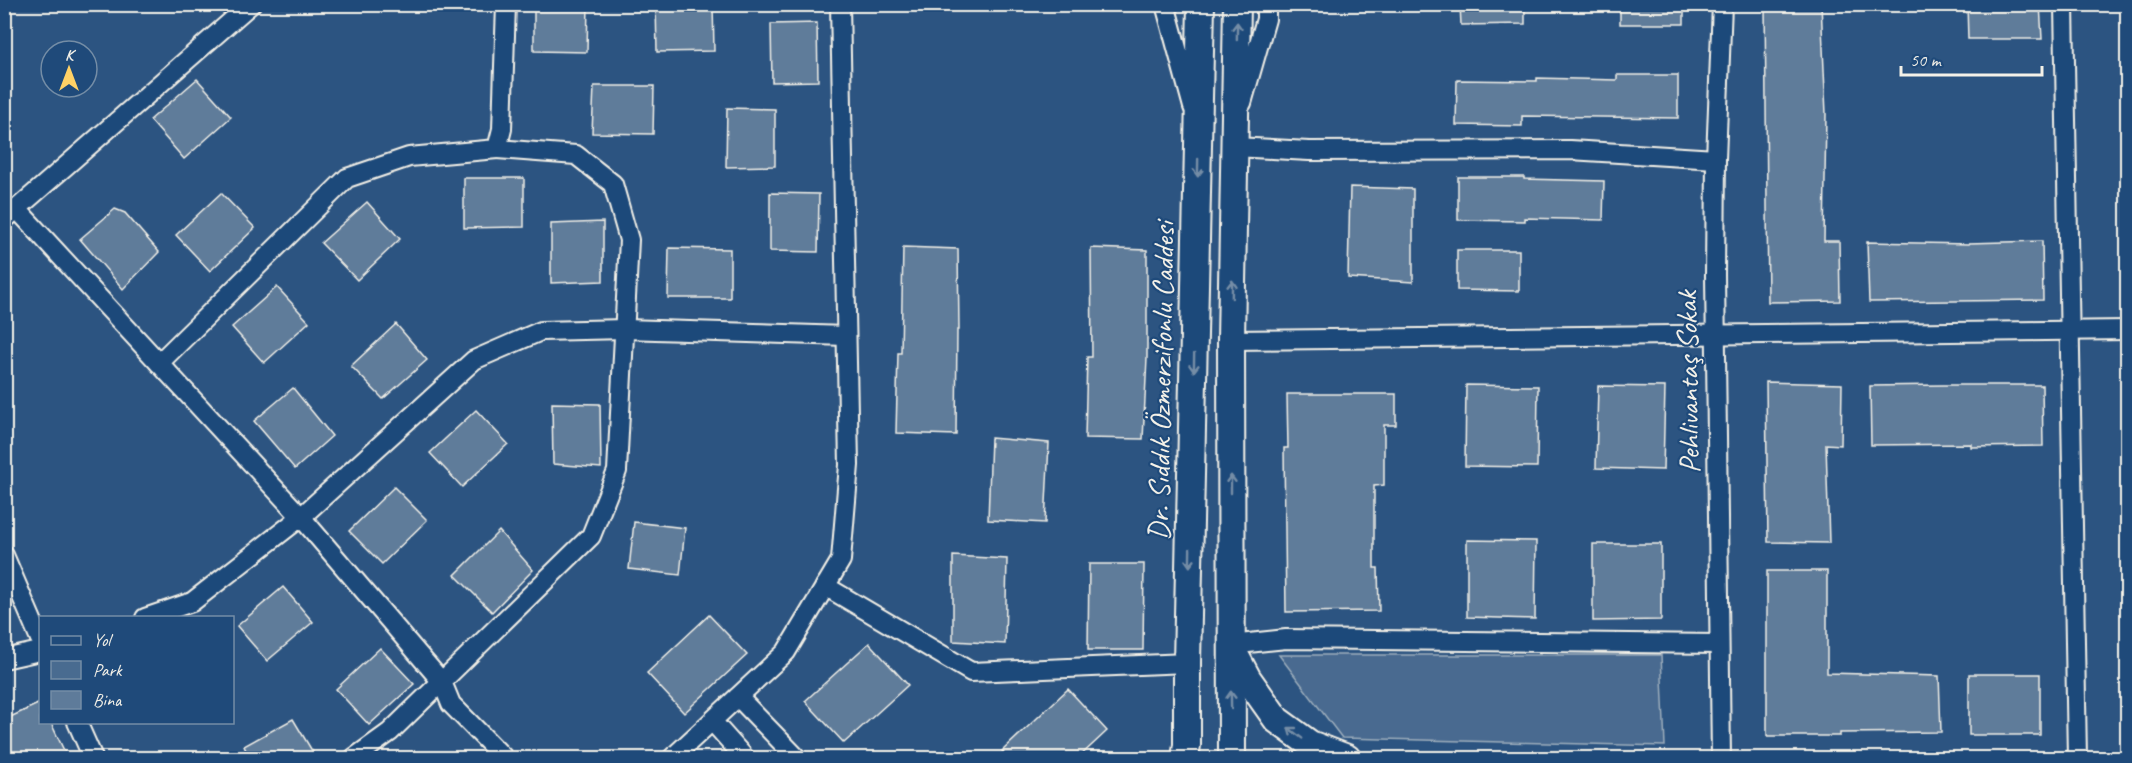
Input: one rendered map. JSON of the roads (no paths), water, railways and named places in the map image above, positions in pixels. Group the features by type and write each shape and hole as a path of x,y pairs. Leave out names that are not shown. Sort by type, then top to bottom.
{"main road":[{"name":"Dr. Sıddık Özmerzifonlu Caddesi","path":"1185,759 1201,4"},
{"path":"1232,759 1231,340 1237,4"},
{"path":"1230,645 1248,679 1277,720 1310,744 1347,759"}],"street":[{"path":"251,4 11,214 159,363 301,517 442,682 451,704 504,759"},
{"path":"497,149 502,129 506,4"},
{"path":"672,759 786,652 841,560 849,465 840,4"},
{"path":"1165,4 1199,127"},
{"path":"1266,4 1266,19 1235,136 1309,151 1570,150 1716,159"},
{"name":"Pehlivantaş Sokak","path":"1721,759 1716,159 1722,4"},
{"path":"2064,4 2077,759"},
{"path":"159,363 347,178 409,157 497,149 576,155 613,184 628,240 617,471 591,536 390,732 354,759"},
{"path":"151,616 192,602 301,517 474,360 541,331 625,329 846,336"},
{"path":"1231,340 2127,330"},
{"path":"4,555 39,637"},
{"path":"825,586 971,672 1187,663"},
{"path":"1230,645 1286,639 1719,644"},
{"path":"4,659 39,651"},
{"path":"738,697 796,759"},
{"path":"712,721 745,759"},
{"path":"77,724 93,759"}]}
